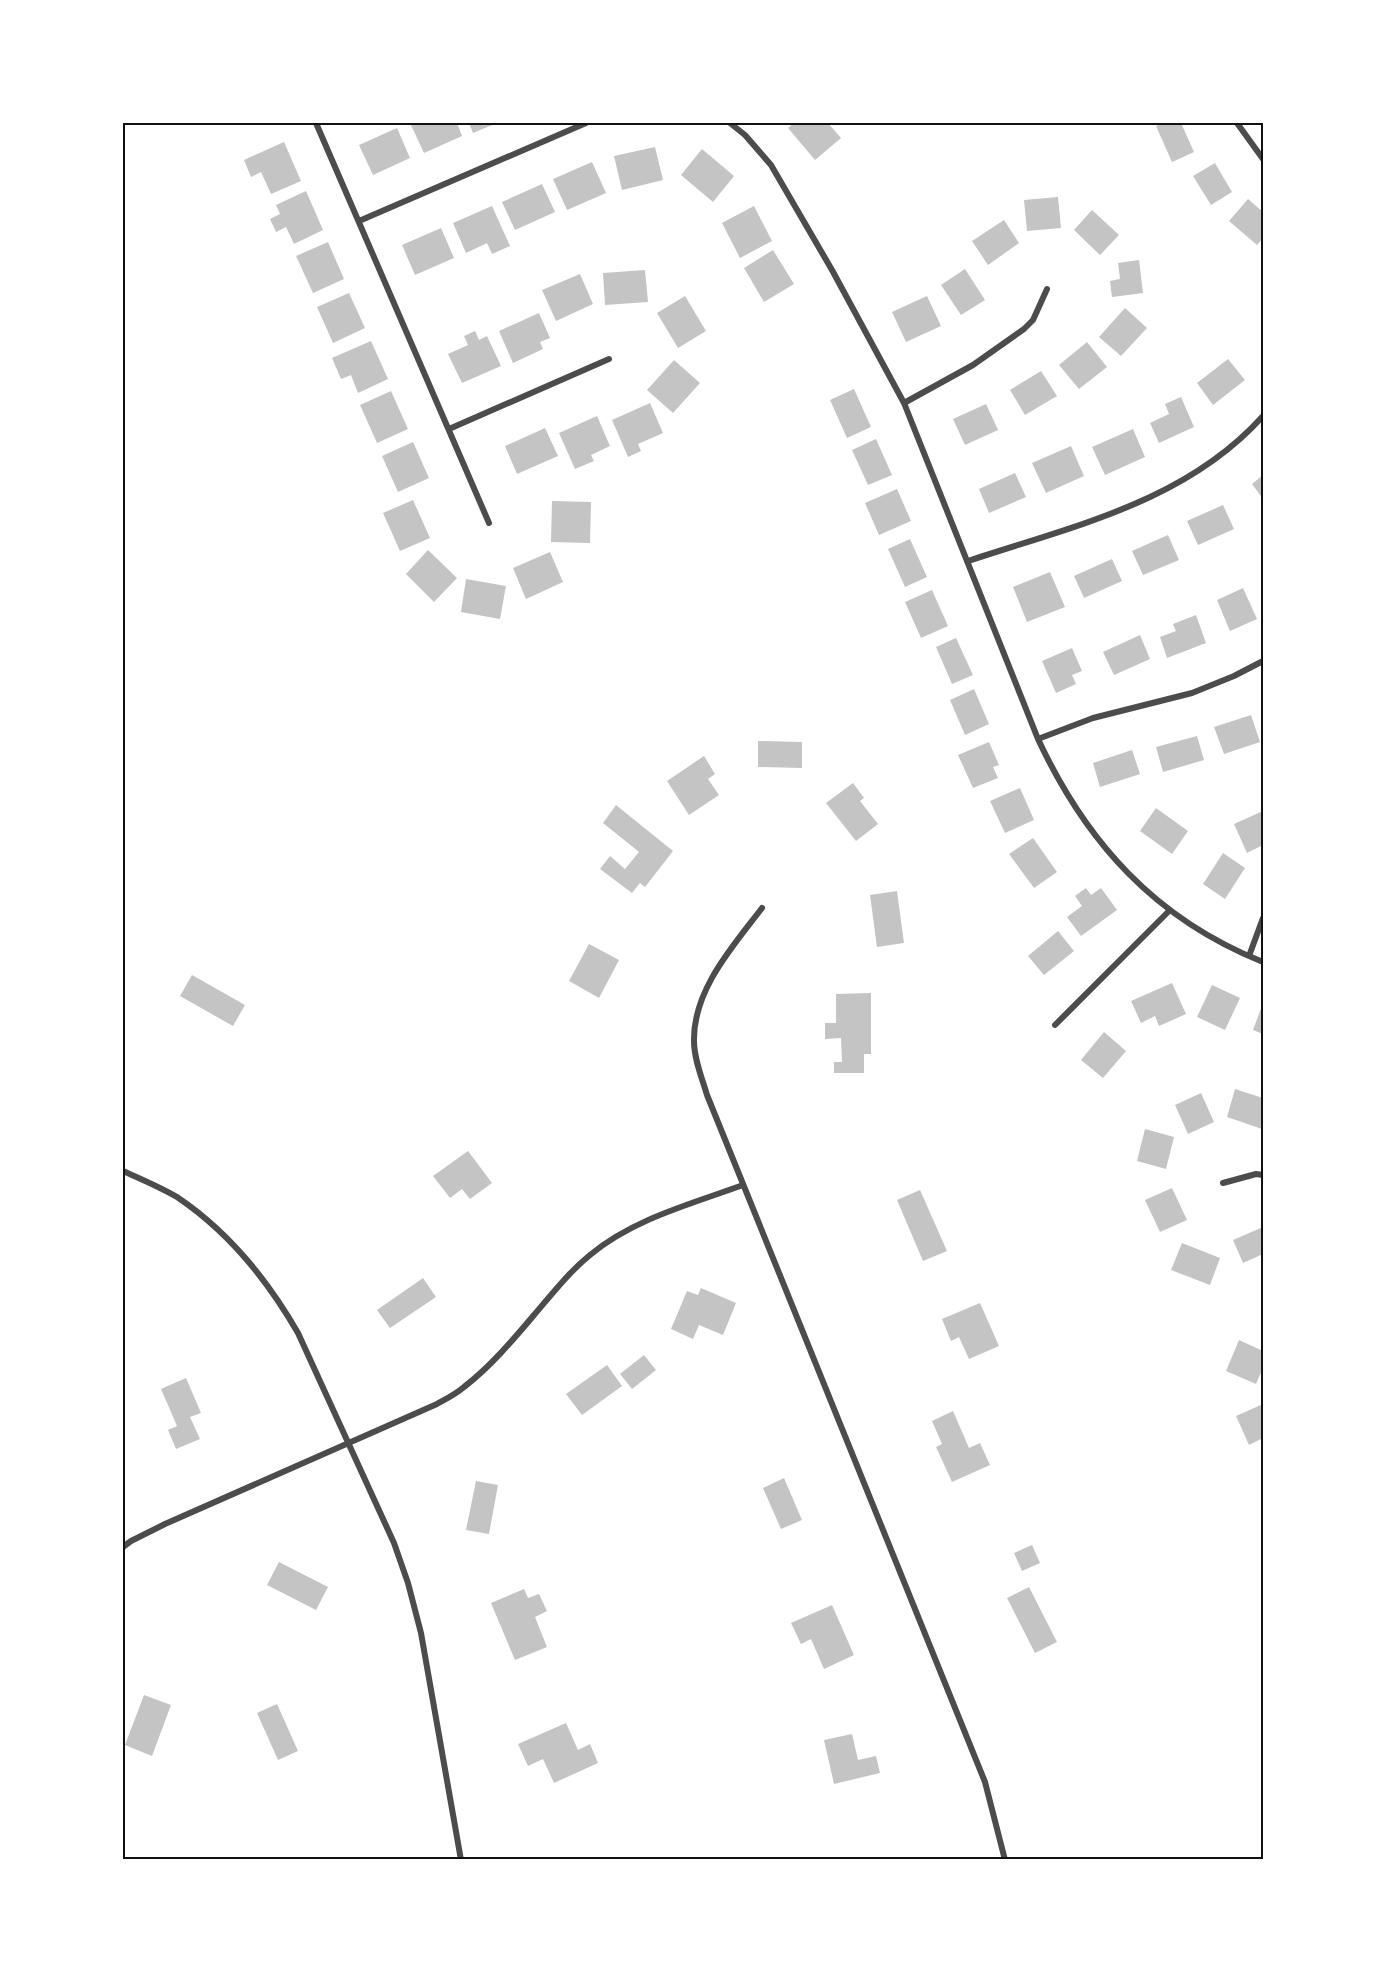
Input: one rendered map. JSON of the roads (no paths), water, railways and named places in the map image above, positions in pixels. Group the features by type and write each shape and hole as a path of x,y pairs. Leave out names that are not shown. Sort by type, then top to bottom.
{"street":[{"path":"316,123 489,523"},
{"path":"359,221 586,123"},
{"path":"730,123 745,135 771,165 832,270 904,403 1038,739 1070,800 1097,839 1132,877 1170,910 1204,932 1263,962"},
{"path":"1237,123 1263,159"},
{"path":"904,403 973,365 1013,338 1032,320 1047,289"},
{"path":"449,429 609,359"},
{"path":"968,561 1098,519 1164,492 1209,464 1263,416"},
{"path":"1038,739 1094,718 1192,693 1263,661"},
{"path":"762,908 716,973 705,992 695,1020 694,1043 707,1095 985,1782 1005,1860"},
{"path":"1055,1025 1170,910"},
{"path":"1249,956 1263,918"},
{"path":"123,1171 175,1196 198,1213 260,1272 298,1333 394,1543 415,1610 461,1860"},
{"path":"1223,1183 1256,1174 1263,1175"},
{"path":"123,1547 165,1524 437,1404 463,1388 482,1371 558,1286 588,1256 612,1238 639,1224 743,1185"}]}
